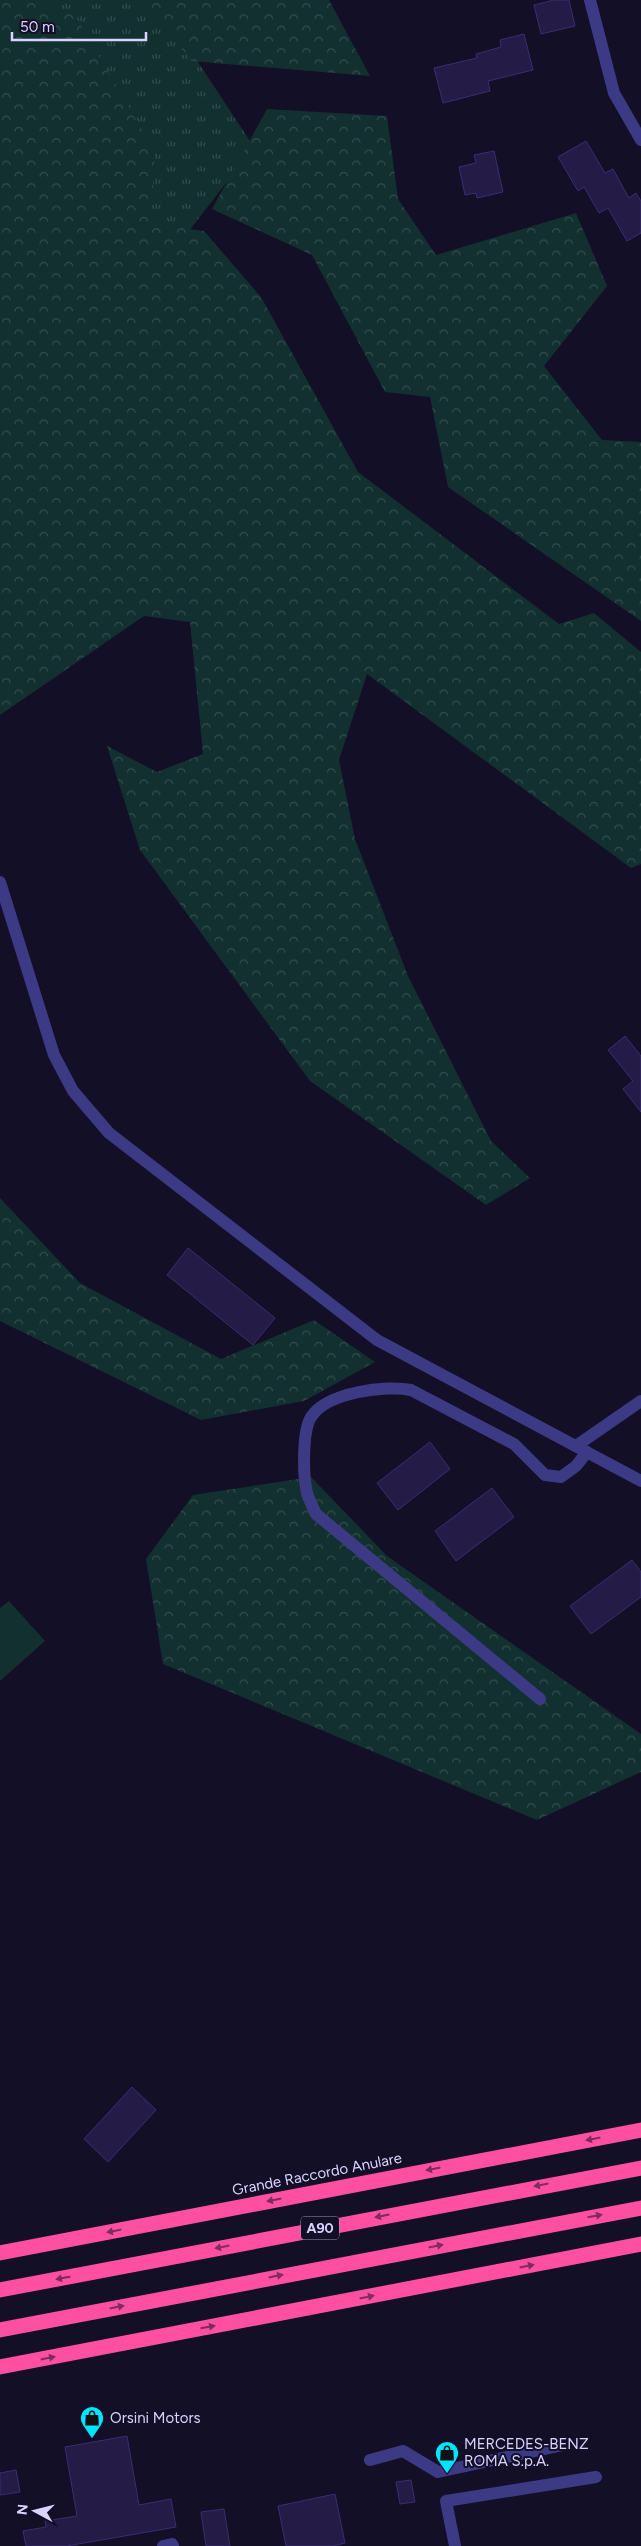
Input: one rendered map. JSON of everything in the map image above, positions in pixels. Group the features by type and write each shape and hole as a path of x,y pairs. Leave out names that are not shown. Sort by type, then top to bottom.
{"highway":[{"name":"Grande Raccordo Anulare","path":"0,2253 641,2130"},
{"name":"A90","path":"0,2290 641,2168"},
{"path":"0,2330 641,2208"},
{"path":"0,2367 641,2244"}],"street":[{"path":"590,0 614,93 641,140"},
{"path":"0,882 54,1055 73,1091 109,1133 377,1340 641,1481"},
{"path":"540,1698 316,1514 307,1493 304,1464 306,1436 311,1417 323,1404 354,1394 394,1387 412,1390 514,1444 545,1475 562,1477 576,1466 582,1449 641,1401"},
{"path":"370,2460 403,2451 438,2472 563,2445"},
{"path":"455,2546 446,2501 596,2477"},
{"path":"162,2546 172,2544 173,2546"}],"green space":[{"path":"0,0 157,0 254,147 147,285"},
{"path":"0,0 23,0 75,15 155,152 151,224 204,231 261,297 358,472 559,624 594,613 641,652 641,864 631,868 367,674 339,760 355,839 408,976 491,1141 530,1178 486,1205 310,1081 140,850 107,746 157,772 203,754 190,622 144,616 0,715"},
{"path":"146,0 329,0 370,76 191,61"},
{"path":"267,109 387,116 398,199 436,255 576,213 607,286 544,366 602,440 641,442 641,621 448,487 430,397 385,392 312,255 212,209"},
{"path":"0,1198 80,1283 221,1359 314,1320 375,1362 304,1401 201,1420 0,1321"},
{"path":"311,1477 387,1556 641,1734 641,1772 537,1820 163,1664 146,1559 193,1495"},
{"path":"9,1601 45,1641 0,1681 0,1608"}],"building":[{"path":"554,0 569,0 575,26 541,34 534,5"},
{"path":"524,34 533,70 488,81 490,91 443,103 434,68 477,58 476,54 501,47 500,40"},
{"path":"586,141 605,173 613,169 629,198 636,193 641,201 641,233 627,241 608,208 599,213 584,187 578,191 558,157"},
{"path":"494,151 503,192 477,198 476,193 465,195 459,167 476,163 474,155"},
{"path":"625,1036 641,1056 641,1112 623,1089 633,1081 608,1050"},
{"path":"188,1248 275,1318 253,1345 167,1275"},
{"path":"430,1442 450,1469 398,1510 377,1483"},
{"path":"492,1488 514,1517 456,1561 435,1531"},
{"path":"632,1560 641,1572 641,1597 591,1634 570,1606"},
{"path":"132,2087 156,2110 108,2162 84,2139"},
{"path":"127,2436 139,2505 171,2499 176,2527 67,2546 26,2546 23,2531 46,2527 45,2521 77,2516 65,2447"},
{"path":"16,2470 20,2492 0,2495 0,2473"},
{"path":"411,2480 415,2502 400,2504 396,2482"},
{"path":"335,2494 345,2543 333,2546 286,2546 278,2506"},
{"path":"224,2509 230,2546 206,2546 201,2512"}],"place":[{"name":"Orsini Motors","path":"92,2439"},
{"name":"MERCEDES-BENZ ROMA S.p.A.","path":"447,2474"}]}
